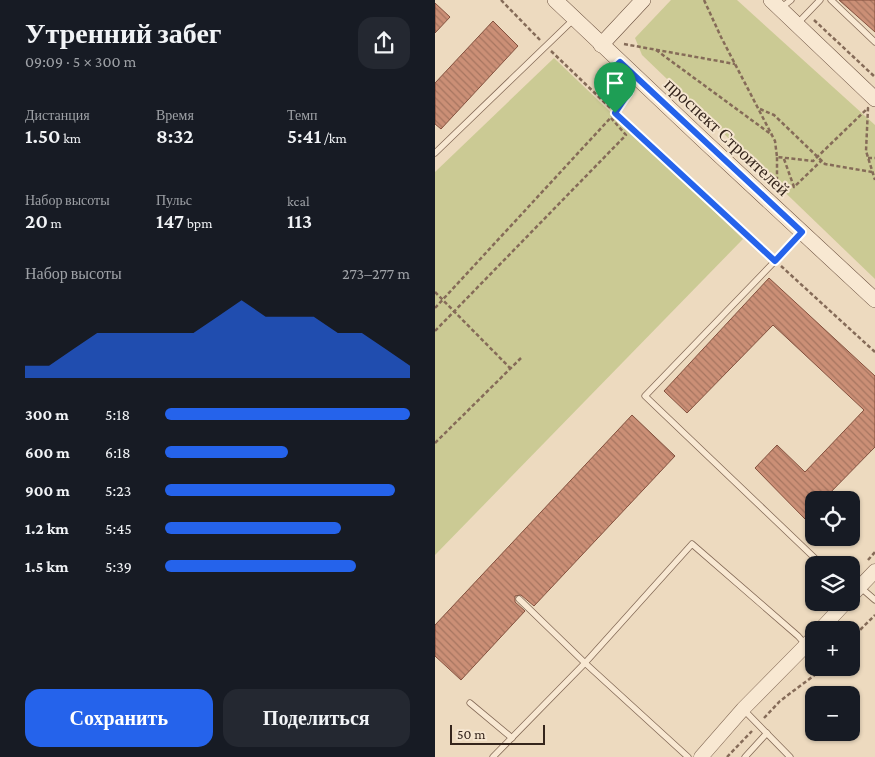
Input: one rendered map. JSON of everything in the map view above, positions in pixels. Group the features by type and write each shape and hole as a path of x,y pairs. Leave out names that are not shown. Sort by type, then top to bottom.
{"main road":[{"name":"проспект Строителей","path":"555,0 875,300"},
{"path":"601,45 643,0"},
{"path":"781,3 796,24 875,99"}],"street":[{"path":"860,587 875,571"},
{"path":"828,621 837,611"},
{"path":"701,757 743,710 805,646"}],"lane":[{"path":"796,24 820,0"},
{"path":"831,0 875,42"},
{"path":"435,153 574,19"},
{"path":"802,232 645,396 813,556"},
{"path":"493,757 585,663 692,544 798,636 805,639"},
{"path":"860,597 875,600"},
{"path":"519,599 585,663 688,757"},
{"path":"470,703 511,738"},
{"path":"743,710 790,757"},
{"path":"745,757 767,733"}],"path":[{"path":"501,0 615,113 875,352"},
{"path":"704,0 775,141 777,178 771,185"},
{"path":"807,13 875,77"},
{"path":"435,308 615,113 629,92 609,72 629,52 624,44 623,36"},
{"path":"624,44 735,64"},
{"path":"656,50 772,136"},
{"path":"758,108 774,115 825,164 872,172"},
{"path":"777,157 813,161 868,108 866,151 875,180"},
{"path":"435,331 626,135 611,118"},
{"path":"784,158 794,187 822,160"},
{"path":"868,158 875,158"},
{"path":"435,292 511,368"},
{"path":"435,443 521,358"},
{"path":"860,631 875,615"},
{"path":"727,757 780,701 814,676"}],"shaded area":[{"path":"671,0 737,0 875,125 875,279 642,55 635,38"},
{"path":"554,58 743,239 435,555 435,172"}],"building":[{"path":"839,0 875,0 875,32"},
{"path":"435,3 450,17 435,33"},
{"path":"493,21 518,46 441,129 435,124 435,83"},
{"path":"769,278 875,376 875,447 832,491 805,491 805,519 755,468 777,445 805,472 864,410 773,325 687,413 664,391"},
{"path":"632,415 675,456 534,606 521,595 515,596 515,602 525,611 461,680 435,656 435,625"}],"route":[{"path":"620,62 802,232 775,261 615,113 629,92 609,72 620,62"}]}
